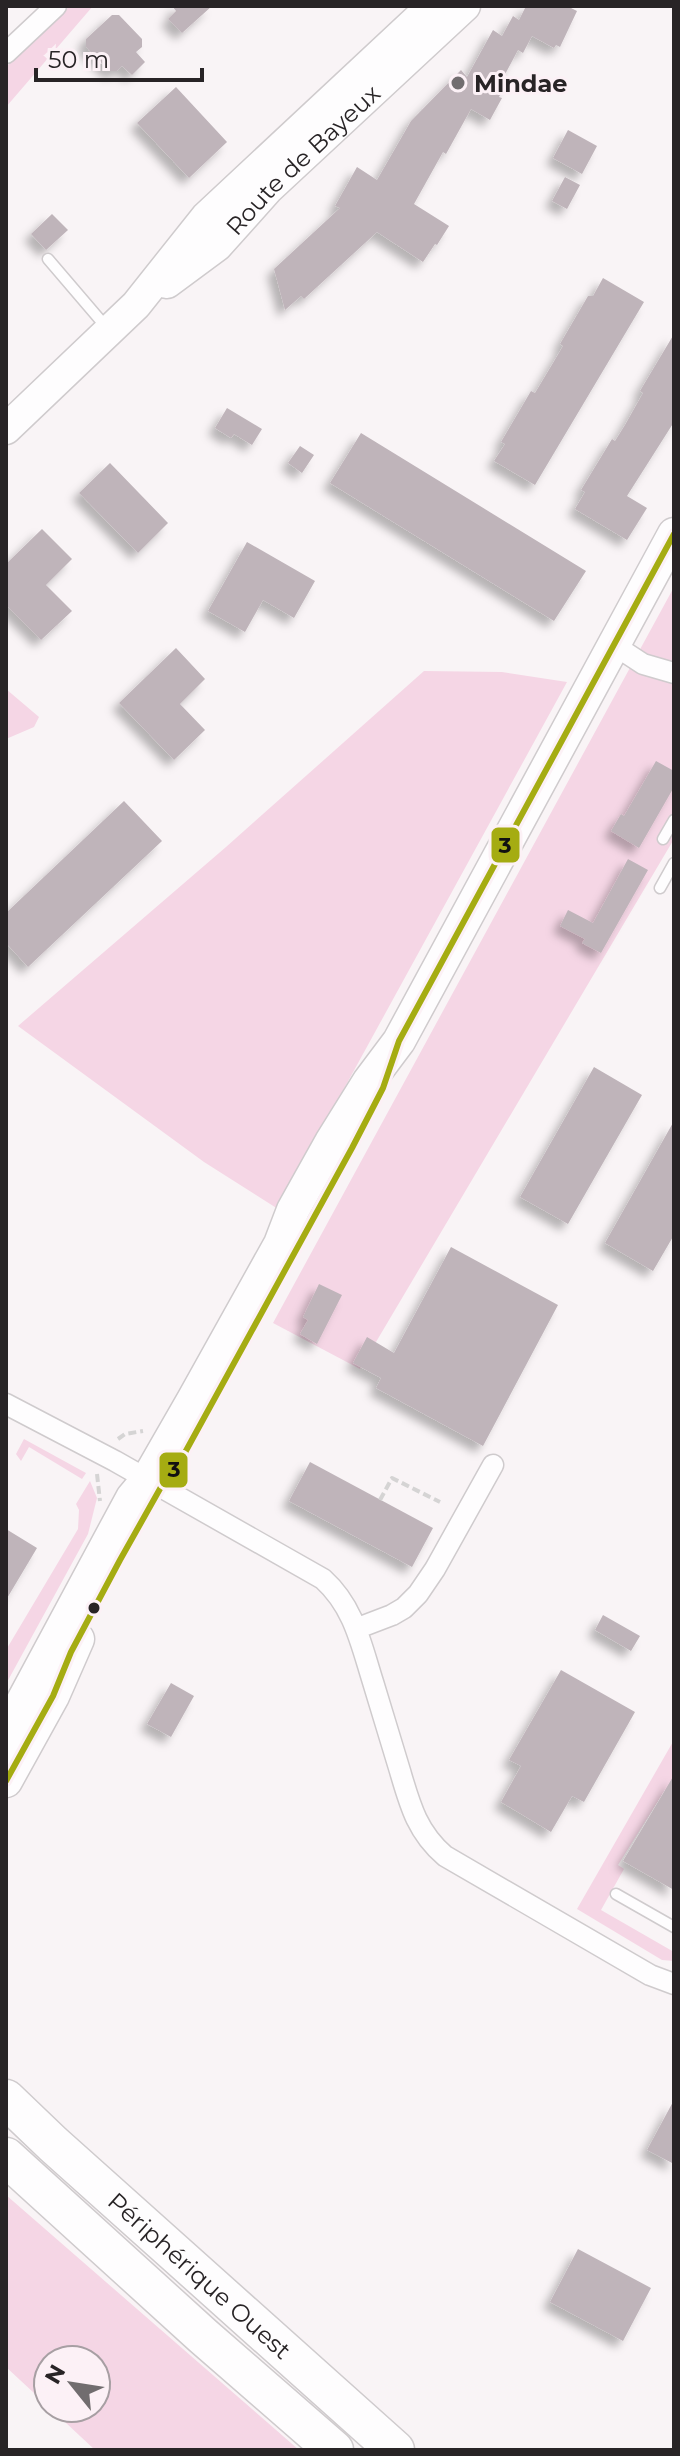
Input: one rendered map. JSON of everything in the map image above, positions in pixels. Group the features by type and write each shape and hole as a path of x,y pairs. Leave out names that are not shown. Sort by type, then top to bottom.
{"highway":[{"name":"Périphérique Ouest","path":"6,2099 395,2450"},
{"name":"Périphérique Ouest","path":"6,2157 334,2450"}],"main road":[{"name":"Route de Bayeux","path":"6,429 136,305 206,217 432,6"},
{"name":"Route de Bayeux","path":"136,305 217,246 268,189 465,6"},
{"path":"6,1732 132,1498 154,1484 182,1458 383,1088 399,1041 674,534"},
{"path":"6,1781 53,1696 71,1652 154,1484"}],"street":[{"path":"6,53 56,6"},
{"path":"614,645 643,664 674,673"},
{"path":"6,1404 323,1579 336,1590 358,1628 406,1792 418,1825 430,1843 445,1856 622,1959 674,1984"},
{"path":"358,1628 392,1615 418,1594 493,1465"}],"lane":[{"path":"48,259 109,331"},
{"path":"663,839 674,820"},
{"path":"660,888 674,863"},
{"path":"616,1894 674,1927"}],"path":[{"path":"380,1500 392,1478 440,1502"}],"shaded area":[{"path":"70,6 93,6 6,107 6,67"},
{"path":"674,587 674,839 360,1369 273,1323"},
{"path":"424,671 502,672 567,682 278,1209 204,1162 18,1026"},
{"path":"6,689 39,717 34,727 6,739"},
{"path":"24,1439 86,1473 82,1479 29,1447 21,1461 16,1454"},
{"path":"90,1481 97,1498 88,1534 6,1684 6,1650 78,1529 79,1510 76,1504"},
{"path":"674,1740 674,1794 665,1790 618,1865 624,1869 601,1910 674,1952 674,1961 662,1960 577,1909"},
{"path":"6,2195 299,2450 95,2450 67,2424 112,2424 112,2344 32,2344 32,2391 6,2367"}],"building":[{"path":"172,6 212,6 182,33 168,19 176,11"},
{"path":"526,6 567,6 577,11 560,47 556,45 554,48 532,36 523,53 518,50 502,80 506,82 499,97 502,98 490,120 471,109 446,154 443,152 414,204 449,226 437,245 423,262 377,232 304,299 301,296 285,310 274,269 340,208 335,206 357,167 377,180 411,121 461,70 467,77 493,30 502,36 513,16 519,20"},
{"path":"112,15 119,15 142,39 142,47 136,52 145,62 132,75 122,66 117,71 109,71 86,47 86,39"},
{"path":"176,87 227,142 189,178 137,123"},
{"path":"568,130 597,146 582,174 553,158"},
{"path":"565,177 580,185 567,209 552,201"},
{"path":"52,214 68,230 46,250 31,234"},
{"path":"603,278 644,302 535,485 494,461 505,444 501,442 531,391 535,393 588,296 593,296"},
{"path":"674,334 674,422 627,496 647,508 627,540 575,509 585,492 581,490 612,439 615,441 625,425 643,393 640,391"},
{"path":"227,408 262,429 252,445 234,434 231,438 215,428"},
{"path":"361,433 586,571 554,621 330,483"},
{"path":"300,446 314,455 302,473 288,463"},
{"path":"110,463 168,523 138,553 79,493"},
{"path":"42,529 72,559 46,585 72,611 41,640 6,605 6,564"},
{"path":"247,542 315,581 294,618 263,600 245,632 208,611"},
{"path":"176,648 205,679 180,704 205,730 174,760 119,703"},
{"path":"656,761 674,771 674,787 639,848 611,831 621,814 624,816"},
{"path":"124,801 162,841 28,967 6,943 6,913"},
{"path":"628,859 648,870 601,953 582,943 585,939 560,926 568,910 593,923"},
{"path":"594,1067 642,1095 568,1224 520,1197"},
{"path":"674,1121 674,1235 653,1271 605,1243"},
{"path":"451,1247 558,1305 483,1446 376,1388 381,1378 353,1363 367,1337 394,1353"},
{"path":"319,1284 342,1295 317,1344 300,1334 308,1320 303,1317"},
{"path":"310,1462 433,1528 412,1567 289,1501"},
{"path":"6,1529 37,1548 6,1600"},
{"path":"603,1615 640,1636 631,1651 595,1630"},
{"path":"561,1670 635,1712 584,1802 572,1796 551,1832 501,1802 521,1766 509,1760"},
{"path":"171,1683 194,1696 171,1737 147,1724"},
{"path":"674,1775 674,1890 623,1861"},
{"path":"674,2100 674,2164 647,2150"},
{"path":"578,2249 651,2288 623,2341 550,2302"}],"transit line":[{"name":"3","path":"6,1781 53,1696 71,1652 120,1560 161,1487 182,1458 352,1148 383,1088 399,1041 674,534"}],"place":[{"name":"Mindae","path":"458,83"}]}
